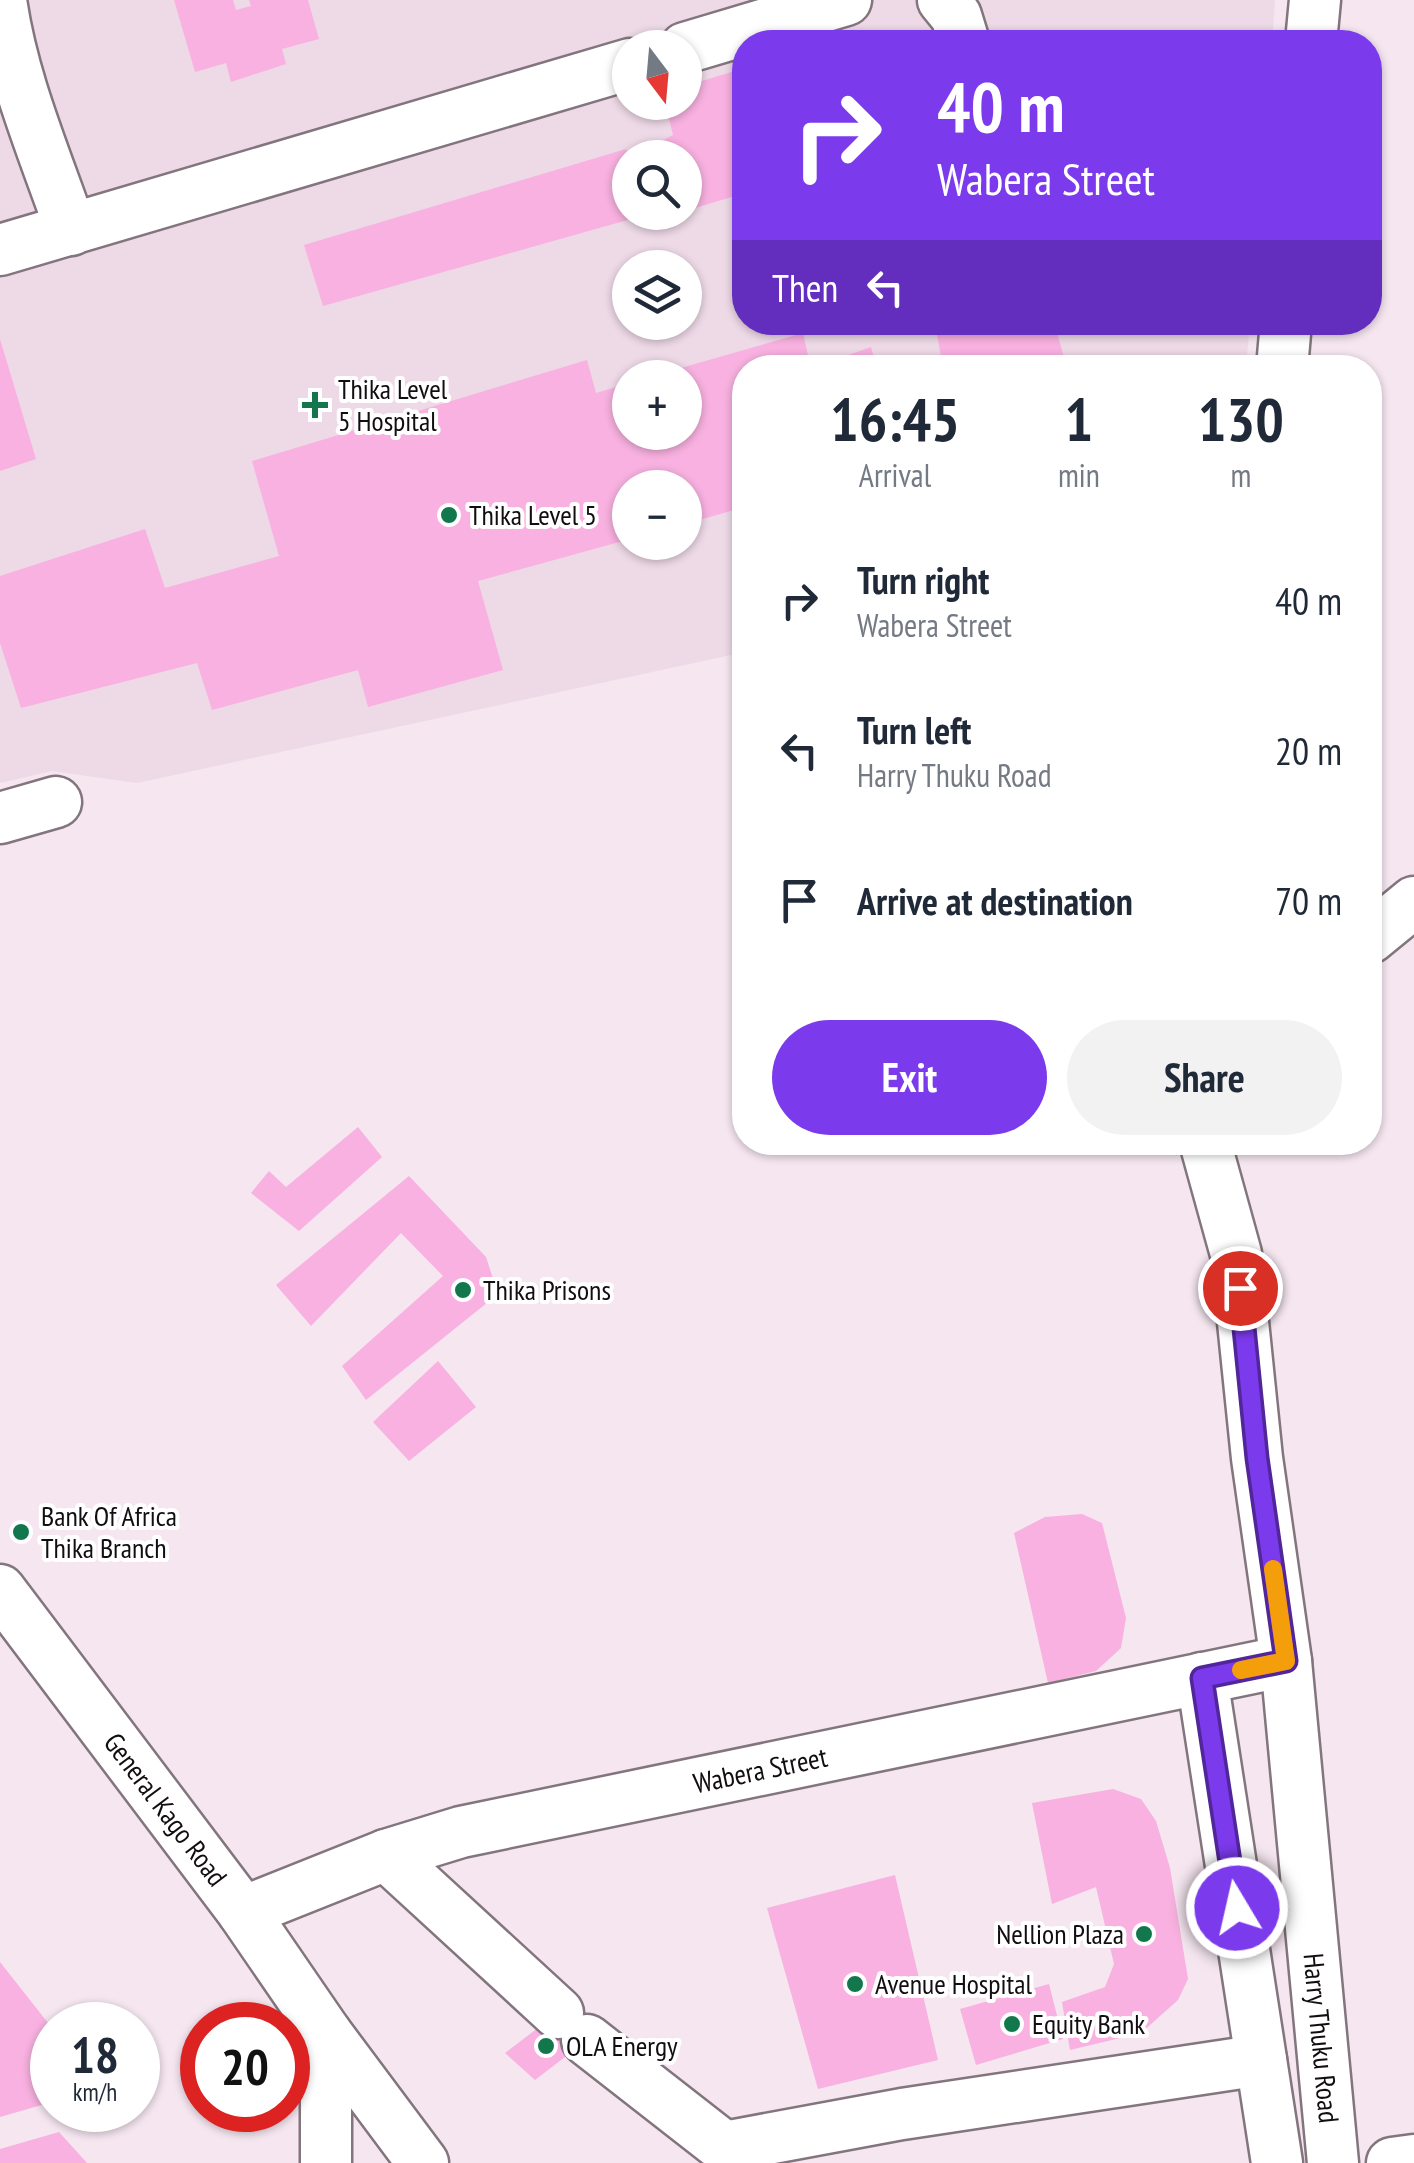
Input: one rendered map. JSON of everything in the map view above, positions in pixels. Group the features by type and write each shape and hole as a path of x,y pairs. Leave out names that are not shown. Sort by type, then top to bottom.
{"street":[{"path":"2,0 5,27 28,106 71,230"},
{"path":"745,30 846,0"},
{"path":"943,0 956,16 960,30"},
{"path":"1312,30 1315,0"},
{"path":"702,43 732,34"},
{"path":"0,250 612,69"},
{"path":"0,818 56,802"},
{"path":"1382,928 1414,902"},
{"name":"Harry Thuku Road","path":"1209,1155 1236,1254 1257,1458 1286,1661 1333,2163"},
{"name":"General Kago Road","path":"0,1590 244,1912 326,2033 423,2163"},
{"name":"Wabera Street","path":"244,1912 386,1854 461,1832 1286,1661"},
{"path":"1202,1678 1277,2163"},
{"path":"386,1854 573,2026 730,2155 902,2114 1261,2060"},
{"path":"326,2033 326,2163"},
{"path":"1392,2163 1414,2160"}],"shaded area":[{"name":"Thika Level 5 Hospital","path":"0,0 1275,0 1273,30 732,30 732,335 1249,335 1247,355 732,355 732,655 137,783 52,771 0,783"}],"building":[{"path":"174,0 233,0 236,10 251,6 249,0 308,0 319,39 282,49 286,64 231,82 226,63 195,72"},
{"path":"732,72 732,197 702,206 702,140 664,140 673,135 669,120 702,120 702,81"},
{"path":"612,153 612,224 323,306 304,245"},
{"name":"Thika Level 5","path":"803,335 808,355 732,355 732,511 702,519 702,470 612,470 612,544 478,581 503,670 368,707 358,670 212,710 197,663 21,708 0,643 0,576 145,529 165,588 279,556 252,461 587,360 596,393 612,388 612,450 702,450 702,362"},
{"path":"937,335 1058,335 1063,355 941,355"},
{"path":"0,339 36,459 0,471"},
{"path":"871,347 873,355 848,355"},
{"path":"358,1127 382,1157 299,1231 251,1193 269,1171 286,1187"},
{"name":"Thika Prisons","path":"409,1176 486,1257 498,1294 366,1400 342,1366 443,1276 401,1233 311,1326 276,1285"},
{"path":"438,1361 476,1407 409,1461 373,1422"},
{"path":"1082,1514 1102,1523 1126,1618 1121,1648 1096,1671 1048,1683 1014,1533 1045,1517"},
{"name":"Nellion Plaza","path":"1113,1789 1141,1799 1156,1821 1170,1868 1188,1979 1178,2000 1141,2033 1070,2050 1062,2002 1105,1987 1114,1964 1096,1887 1052,1904 1032,1803"},
{"name":"Avenue Hospital","path":"895,1875 938,2060 818,2089 767,1908"},
{"path":"0,1962 32,2002 30,2108 0,2117"},
{"name":"Equity Bank","path":"1049,1984 1063,2039 976,2065 960,2009"},
{"name":"OLA Energy","path":"568,2005 587,2040 535,2080 505,2053"},
{"path":"59,2132 87,2163 0,2163 0,2149"}],"slow traffic":[{"path":"1241,1670 1286,1661 1273,1569"}],"place":[{"name":"Thika Level 5 Hospital","path":"315,405"},
{"name":"Thika Level 5","path":"449,515"},
{"name":"Thika Prisons","path":"463,1290"},
{"name":"Bank Of Africa Thika Branch","path":"21,1532"},
{"name":"Nellion Plaza","path":"1144,1934"},
{"name":"Avenue Hospital","path":"855,1984"},
{"name":"Equity Bank","path":"1012,2024"},
{"name":"OLA Energy","path":"546,2046"}],"route":[{"path":"1237,1908 1202,1678 1286,1661 1257,1458 1240,1288"}]}
